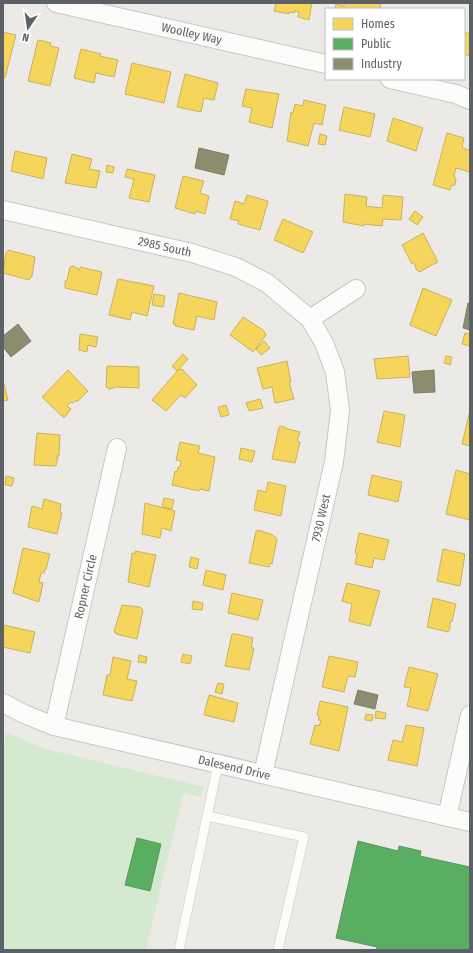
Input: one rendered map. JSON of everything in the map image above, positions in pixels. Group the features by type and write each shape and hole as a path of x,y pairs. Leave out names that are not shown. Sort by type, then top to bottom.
{"street":[{"name":"Woolley Way","path":"56,3 325,64"},
{"path":"394,80 456,94 470,100"},
{"name":"2985 South","path":"3,210 192,253 236,267 267,283 310,319"},
{"path":"310,319 356,289"},
{"name":"7930 West","path":"263,774 334,462 340,410 335,372 324,343 310,319"},
{"name":"Ropner Circle","path":"54,726 117,448"},
{"name":"Dalesend Drive","path":"3,703 24,714 54,726 470,822"},
{"path":"447,817 470,715"}],"lane":[{"path":"179,950 218,764"},
{"path":"207,816 304,837 278,950"}],"green space":[{"path":"6,733 46,749 204,787 201,797 183,793 146,950 3,949 3,748"}],"building: Homes":[{"path":"276,3 312,3 309,20 298,17 299,12 289,12 289,14 274,11"},
{"path":"344,3 381,3 380,8 335,8 336,4 344,6"},
{"path":"3,32 16,35 5,78 3,78"},
{"path":"465,32 470,34 470,56 465,54"},
{"path":"38,40 51,43 50,46 59,48 50,86 28,81"},
{"path":"81,49 101,54 100,56 118,60 114,77 96,73 94,83 74,78"},
{"path":"132,63 171,72 164,103 125,94"},
{"path":"185,74 218,83 214,100 204,98 201,112 177,107"},
{"path":"246,89 279,94 272,128 249,122 252,108 242,106"},
{"path":"304,100 326,105 322,125 314,123 308,146 287,141 291,112 293,113 295,104 303,106"},
{"path":"344,107 375,114 370,137 339,130"},
{"path":"393,118 423,128 416,151 387,141"},
{"path":"447,133 464,138 462,147 470,151 470,172 456,168 454,176 456,179 455,185 451,186 450,190 433,185"},
{"path":"320,134 327,136 325,145 318,144"},
{"path":"15,151 47,158 43,179 11,171"},
{"path":"72,154 92,159 89,169 100,171 96,188 65,183"},
{"path":"107,165 114,167 113,173 106,172"},
{"path":"127,169 155,175 149,202 129,198 134,179 125,177"},
{"path":"183,176 204,181 200,193 209,196 205,214 196,211 195,214 175,208"},
{"path":"345,194 367,197 366,206 382,208 383,195 403,197 401,220 383,219 382,226 364,224 364,226 343,222"},
{"path":"247,195 268,201 260,230 238,224 239,221 230,219 235,201 244,204"},
{"path":"415,211 423,217 417,225 409,219"},
{"path":"283,219 313,232 303,253 274,240"},
{"path":"423,233 438,262 419,272 416,269 414,262 412,264 402,245"},
{"path":"8,250 35,257 32,276 29,280 3,273 6,253"},
{"path":"73,266 80,270 80,267 102,272 97,295 65,288 65,281 67,280 70,267"},
{"path":"118,279 154,286 147,316 132,312 130,320 109,315"},
{"path":"423,288 452,300 436,336 410,325"},
{"path":"179,293 217,302 214,320 197,316 194,330 175,326 176,324 173,324"},
{"path":"154,294 165,296 163,307 152,305"},
{"path":"243,317 263,330 266,335 253,352 230,335"},
{"path":"465,333 470,334 470,346 462,344"},
{"path":"80,334 98,337 96,347 88,345 87,352 79,350"},
{"path":"264,341 270,348 261,355 256,349"},
{"path":"183,354 188,359 177,371 172,366"},
{"path":"408,356 410,377 377,379 374,359"},
{"path":"446,356 452,357 450,365 444,363"},
{"path":"287,361 291,382 289,382 294,399 275,403 272,387 263,389 257,368"},
{"path":"107,366 139,367 139,388 116,387 110,389 106,387"},
{"path":"179,369 183,370 197,385 185,398 181,395 166,411 152,400"},
{"path":"68,370 88,391 77,402 76,400 73,403 71,402 67,406 71,409 64,418 42,397"},
{"path":"3,380 8,400 3,401"},
{"path":"260,399 263,408 249,411 246,403"},
{"path":"226,405 229,415 221,417 218,407"},
{"path":"470,410 470,446 462,444"},
{"path":"384,411 405,415 400,447 377,442"},
{"path":"282,426 300,432 297,441 300,442 295,463 272,459 279,427"},
{"path":"37,433 60,435 59,456 56,456 58,457 56,466 34,465"},
{"path":"180,442 200,446 198,453 215,457 209,491 200,489 199,491 172,485 175,471 177,472 178,467 180,467 181,461 176,460"},
{"path":"241,448 255,451 252,462 239,459"},
{"path":"456,470 470,474 470,520 446,514"},
{"path":"372,475 402,482 398,502 368,495"},
{"path":"6,476 14,478 12,486 5,485"},
{"path":"268,482 286,486 281,516 254,510 258,490 266,492"},
{"path":"164,498 174,500 172,509 162,507"},
{"path":"44,499 61,504 60,512 62,513 57,534 28,527 32,506 42,509"},
{"path":"145,503 175,511 171,531 162,528 160,538 142,534"},
{"path":"258,530 273,535 277,539 272,564 270,563 269,567 249,563 256,531"},
{"path":"359,533 389,540 384,560 374,558 372,568 355,564 357,554 355,553"},
{"path":"23,548 50,554 46,569 44,573 41,573 39,582 43,583 39,602 13,593"},
{"path":"443,549 465,554 460,586 437,581"},
{"path":"135,551 156,555 149,587 128,582 132,553 135,554"},
{"path":"191,557 199,559 197,569 189,567"},
{"path":"206,570 226,575 223,590 203,585"},
{"path":"347,583 380,591 370,626 349,621 352,604 342,601"},
{"path":"232,593 263,600 258,620 228,613"},
{"path":"433,598 456,604 448,632 427,627"},
{"path":"193,601 203,603 202,610 192,609"},
{"path":"122,605 140,607 143,610 137,639 116,634 117,633 114,632"},
{"path":"3,625 35,632 30,653 3,647"},
{"path":"232,634 253,638 251,648 254,648 249,670 225,666"},
{"path":"183,654 192,656 190,664 181,662"},
{"path":"139,655 147,657 146,663 138,662"},
{"path":"329,656 358,662 355,677 348,676 344,692 322,687"},
{"path":"113,657 131,661 127,679 137,681 132,701 103,695 107,675 110,675"},
{"path":"409,667 438,674 428,711 407,706 411,688 404,687"},
{"path":"218,683 224,684 222,694 215,692"},
{"path":"209,695 238,703 234,722 204,715"},
{"path":"320,701 348,707 339,751 310,744 315,725 319,726 321,720 318,720 319,716 317,715"},
{"path":"376,711 386,713 385,719 375,718"},
{"path":"366,714 373,715 372,721 365,720"},
{"path":"406,725 424,728 417,766 388,760 393,740 402,742"}],"building: Public":[{"path":"137,838 161,844 150,891 125,885"},
{"path":"358,841 398,851 399,846 421,851 420,856 470,867 470,950 376,950 377,947 336,938"}],"building: Industry":[{"path":"199,148 229,155 224,175 195,168"},
{"path":"468,303 470,303 470,330 463,328"},
{"path":"18,324 31,341 11,357 3,347 3,336"},
{"path":"434,370 435,392 414,393 412,372"},
{"path":"358,690 378,695 375,709 354,704"}]}
